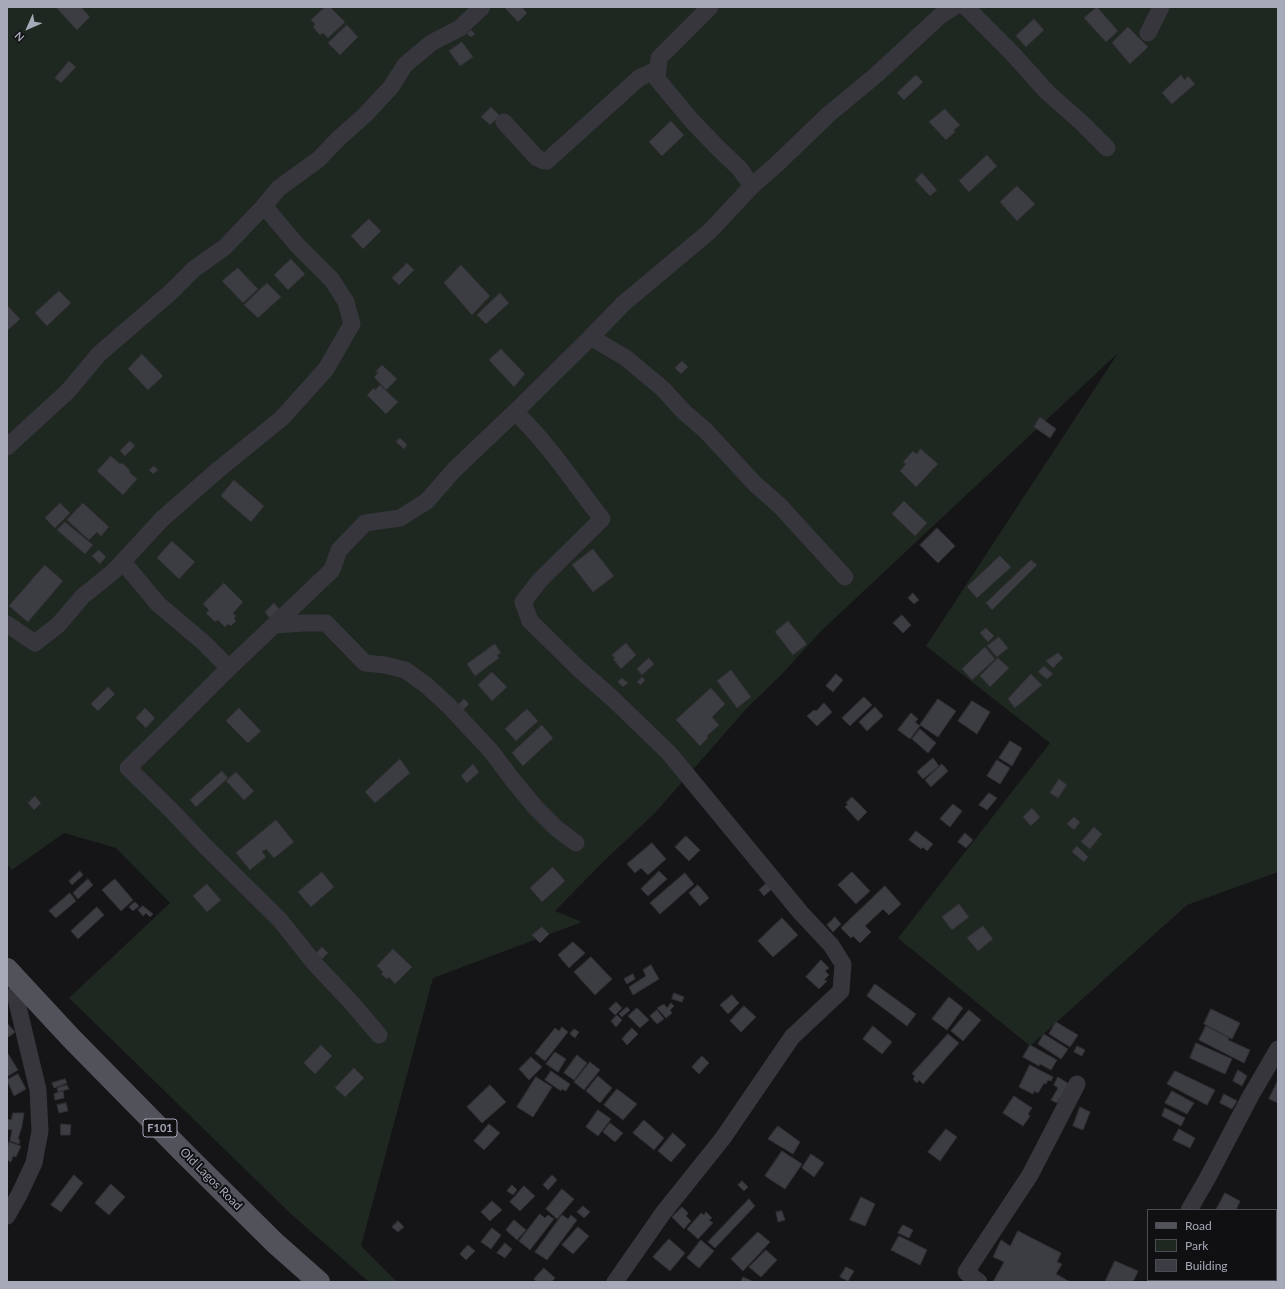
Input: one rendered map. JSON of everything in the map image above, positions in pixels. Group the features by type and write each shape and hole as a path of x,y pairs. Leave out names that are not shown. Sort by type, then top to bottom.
{"main road":[{"name":"Old Lagos Road","path":"7,968 15,990 71,1038 275,1243 319,1282"}],"street":[{"path":"7,447 68,391 99,354 171,292 194,269 225,247 279,188 319,159 391,87 405,65 431,43 460,28 482,7"},
{"path":"710,7 659,58 657,79 692,121 740,169 752,186"},
{"path":"379,1035 350,1001 315,964 280,920 128,768 229,668 332,570 339,550 365,523 400,518 427,501 454,470 515,412 624,303 710,231 752,186 829,114 875,76 941,15 954,7"},
{"path":"966,7 1047,92 1082,123 1107,148"},
{"path":"1148,33 1161,7"},
{"path":"504,122 537,158 547,161 639,78 658,69"},
{"path":"7,624 35,644 58,625 83,596 114,571 162,519 218,470 282,418 326,369 352,324 346,302 332,280 297,245 264,206"},
{"path":"590,338 626,358 663,389 684,412 706,431 756,484 785,511 845,576"},
{"path":"515,412 526,422 555,457 602,519 540,580 523,602 530,621 579,670 612,698 669,753 801,912 831,945 843,964 841,991 792,1037 723,1138 663,1212 615,1282"},
{"path":"123,562 158,604 203,642 229,668"},
{"path":"274,625 326,623 365,663 385,665 405,670 426,685 448,705 490,751 512,780 535,806 556,828 576,843"},
{"path":"7,1216 19,1196 34,1163 40,1131 38,1090 15,990"},
{"path":"1190,1209 1250,1097 1278,1049"},
{"path":"979,1282 966,1272 1030,1175 1077,1084"}],"green space":[{"path":"7,7 1278,7 1278,872 1187,905 1030,1046 898,938 1050,743 926,646 1118,353 821,631 782,674 747,708 655,813 605,860 555,911 582,922 433,978 361,1246 397,1282 369,1282 292,1215 69,998 170,903 116,848 64,833 12,870 7,864"}],"building":[{"path":"56,7 81,7 90,17 77,30"},
{"path":"325,7 330,7 345,22 328,38 323,33 320,35 313,27 315,24 311,20"},
{"path":"522,7 527,13 518,22 505,8"},
{"path":"1097,7 1118,31 1106,42 1084,18"},
{"path":"1034,19 1044,30 1026,47 1016,36"},
{"path":"347,25 358,37 340,55 328,43"},
{"path":"1128,27 1148,47 1130,64 1112,43"},
{"path":"471,30 475,34 471,37 467,34"},
{"path":"462,42 473,57 460,66 449,51"},
{"path":"69,61 76,67 61,83 55,78"},
{"path":"916,75 923,82 904,100 897,93"},
{"path":"1181,75 1185,80 1188,76 1195,84 1172,104 1162,93"},
{"path":"491,107 500,116 490,125 481,117"},
{"path":"945,109 960,125 946,140 929,122"},
{"path":"671,121 684,135 662,156 649,142"},
{"path":"987,155 997,166 969,192 959,181"},
{"path":"922,173 937,190 930,196 915,180"},
{"path":"1017,186 1035,204 1017,221 1000,202"},
{"path":"369,219 381,231 363,249 351,236"},
{"path":"291,259 305,274 288,290 274,275"},
{"path":"407,263 414,270 399,285 392,278"},
{"path":"461,265 490,296 472,315 444,283"},
{"path":"238,268 258,289 243,303 222,281"},
{"path":"267,283 281,297 258,318 244,305"},
{"path":"59,291 71,303 47,326 35,313"},
{"path":"500,293 509,303 486,324 477,315"},
{"path":"7,305 20,319 7,331"},
{"path":"501,349 525,374 514,387 489,360"},
{"path":"142,354 163,376 148,390 128,369"},
{"path":"682,361 688,367 681,374 675,368"},
{"path":"382,365 397,379 386,390 374,377"},
{"path":"380,385 398,402 386,414 367,395 374,388 375,390"},
{"path":"1040,417 1056,429 1050,438 1034,427"},
{"path":"400,438 407,445 404,449 396,442"},
{"path":"130,441 135,446 125,456 120,451"},
{"path":"921,449 938,464 916,487 900,471 906,464 903,462 913,451 916,454"},
{"path":"111,456 130,470 129,472 137,479 123,495 97,471"},
{"path":"154,466 158,470 153,474 149,470"},
{"path":"234,480 264,506 251,522 221,496"},
{"path":"904,501 927,523 915,536 892,514"},
{"path":"60,503 70,513 55,528 45,518"},
{"path":"83,503 109,527 101,536 97,532 89,540 67,520"},
{"path":"65,522 93,545 85,554 57,530"},
{"path":"937,528 955,546 938,563 920,545"},
{"path":"172,541 195,562 179,579 157,558"},
{"path":"593,549 614,576 593,592 572,565"},
{"path":"99,550 106,557 100,564 92,556"},
{"path":"1000,556 1011,567 977,598 967,587"},
{"path":"1031,560 1037,565 992,610 986,603"},
{"path":"45,565 63,581 28,622 9,606"},
{"path":"224,583 243,602 233,613 236,616 234,618 236,621 231,626 228,624 225,627 218,620 215,622 206,613 209,610 203,604"},
{"path":"913,593 919,600 914,604 908,598"},
{"path":"274,603 281,611 271,620 265,612"},
{"path":"902,615 911,625 903,633 893,623"},
{"path":"788,621 807,644 793,655 775,632"},
{"path":"986,628 994,636 988,642 980,633"},
{"path":"999,637 1008,648 997,657 987,646"},
{"path":"626,643 636,655 621,669 613,659 615,658 612,655"},
{"path":"495,644 501,653 497,655 499,658 475,676 467,664"},
{"path":"985,647 995,659 972,680 962,669"},
{"path":"1058,653 1063,658 1053,668 1046,661"},
{"path":"649,658 654,664 642,675 637,669"},
{"path":"998,658 1009,668 990,687 980,676"},
{"path":"1044,666 1053,674 1047,679 1038,672"},
{"path":"731,670 751,697 737,708 717,681"},
{"path":"492,672 507,687 492,701 478,685"},
{"path":"836,674 843,680 833,692 826,686"},
{"path":"1031,674 1042,685 1015,708 1008,699"},
{"path":"642,677 645,680 641,685 637,682"},
{"path":"622,678 628,683 623,687 618,682"},
{"path":"108,687 115,694 98,711 91,704"},
{"path":"711,688 725,704 712,717 719,725 707,736 708,738 700,746 676,720"},
{"path":"864,697 872,705 850,726 842,718"},
{"path":"464,699 469,704 461,712 456,707"},
{"path":"938,699 956,711 938,737 920,725"},
{"path":"972,701 990,712 977,734 958,721"},
{"path":"824,703 832,712 817,726 807,716 814,710 816,711"},
{"path":"875,707 883,716 867,731 859,722"},
{"path":"145,708 155,718 146,728 136,718"},
{"path":"239,708 261,731 248,743 226,721"},
{"path":"527,709 538,721 516,741 505,729"},
{"path":"911,713 918,719 915,722 920,726 910,739 898,730"},
{"path":"542,725 553,738 523,766 512,753"},
{"path":"920,729 936,743 928,753 912,739"},
{"path":"1010,741 1022,748 1012,766 999,758"},
{"path":"933,758 939,766 923,779 917,772"},
{"path":"400,759 410,773 375,803 365,792"},
{"path":"997,760 1010,768 1000,784 987,776"},
{"path":"473,764 479,772 467,783 461,776"},
{"path":"942,764 948,771 931,787 925,780"},
{"path":"222,771 228,778 196,807 190,800"},
{"path":"236,772 254,791 244,800 226,781"},
{"path":"1059,779 1067,785 1058,798 1050,793"},
{"path":"989,793 997,798 987,810 979,805"},
{"path":"35,796 41,803 34,810 28,803"},
{"path":"852,797 867,812 858,821 845,807 848,804 846,803"},
{"path":"953,804 962,811 950,827 940,819"},
{"path":"1032,808 1040,817 1031,826 1023,817"},
{"path":"1074,817 1080,822 1074,830 1067,824"},
{"path":"276,820 294,842 274,858 266,849 262,852 266,857 250,870 236,853"},
{"path":"1094,827 1102,834 1090,849 1081,842"},
{"path":"916,831 933,844 927,851 923,847 921,849 909,840"},
{"path":"965,833 973,840 966,848 958,842"},
{"path":"686,836 700,850 689,861 675,847"},
{"path":"652,843 666,859 648,875 641,868 635,873 627,864"},
{"path":"1077,846 1088,857 1084,862 1072,852"},
{"path":"553,867 565,881 542,902 530,888"},
{"path":"80,871 83,875 72,885 69,881"},
{"path":"659,871 667,879 648,896 641,889"},
{"path":"322,872 334,887 311,907 298,892"},
{"path":"852,872 870,891 856,904 838,885"},
{"path":"685,873 694,884 660,914 650,903"},
{"path":"88,879 93,885 78,899 73,893"},
{"path":"115,879 133,900 121,911 102,890"},
{"path":"768,882 773,888 764,896 759,890"},
{"path":"207,884 221,900 207,912 193,896"},
{"path":"698,885 709,898 700,906 689,893"},
{"path":"885,886 901,904 889,915 883,909 865,926 871,932 860,943 853,936 851,938 841,928"},
{"path":"70,893 76,901 56,918 49,911"},
{"path":"135,902 139,906 133,911 129,907"},
{"path":"959,904 969,917 952,930 942,917"},
{"path":"143,906 153,914 150,917 146,913 143,916 138,910"},
{"path":"97,907 104,915 78,939 71,931"},
{"path":"835,917 841,924 833,932 827,925"},
{"path":"782,918 798,935 773,957 758,941"},
{"path":"983,926 993,939 978,951 967,938"},
{"path":"542,927 549,934 540,943 532,935"},
{"path":"573,942 585,953 569,968 558,955"},
{"path":"322,947 328,953 322,959 316,953"},
{"path":"393,949 412,967 395,984 389,977 387,979 381,974 383,972 377,966"},
{"path":"591,957 612,979 595,995 574,972"},
{"path":"821,960 829,968 825,971 829,975 824,980 827,981 819,989 806,977"},
{"path":"651,965 659,979 633,995 629,987 646,976 643,970"},
{"path":"633,974 635,979 627,984 624,979"},
{"path":"875,984 916,1014 907,1026 867,996"},
{"path":"674,993 684,997 682,1002 672,999"},
{"path":"732,995 739,1003 728,1014 720,1005"},
{"path":"949,997 963,1008 947,1030 932,1019"},
{"path":"616,1002 622,1008 615,1015 609,1009"},
{"path":"671,1003 674,1006 670,1010 672,1013 666,1018 657,1008 664,1004 667,1008"},
{"path":"744,1006 756,1017 741,1032 730,1021"},
{"path":"627,1007 630,1010 622,1017 619,1014"},
{"path":"637,1008 649,1020 640,1028 628,1016"},
{"path":"1211,1009 1240,1023 1232,1039 1204,1024"},
{"path":"657,1010 664,1019 657,1024 650,1016"},
{"path":"969,1010 981,1020 963,1041 951,1031"},
{"path":"617,1015 622,1020 616,1027 611,1021"},
{"path":"1056,1022 1078,1035 1070,1047 1049,1034"},
{"path":"7,1023 15,1032 9,1037 7,1034"},
{"path":"873,1026 892,1042 882,1054 863,1039"},
{"path":"1206,1026 1229,1038 1228,1040 1250,1050 1244,1063 1199,1040"},
{"path":"562,1027 568,1032 545,1061 535,1053 555,1028 559,1031"},
{"path":"632,1028 638,1034 627,1045 622,1039"},
{"path":"574,1029 579,1032 575,1038 570,1034"},
{"path":"948,1034 959,1043 923,1084 919,1080 917,1083 913,1079 915,1076 912,1074"},
{"path":"1044,1034 1068,1049 1061,1059 1038,1044"},
{"path":"1196,1043 1232,1059 1225,1074 1190,1058"},
{"path":"321,1045 332,1056 315,1074 304,1063"},
{"path":"1030,1045 1057,1060 1051,1070 1040,1064 1039,1066 1023,1057"},
{"path":"1077,1046 1085,1050 1082,1056 1074,1052"},
{"path":"7,1052 18,1070 8,1076 7,1074"},
{"path":"555,1052 566,1059 558,1072 546,1064"},
{"path":"577,1055 587,1063 574,1080 564,1073"},
{"path":"702,1056 709,1063 699,1074 692,1067"},
{"path":"531,1057 542,1067 529,1080 519,1069"},
{"path":"590,1062 600,1070 584,1090 574,1082"},
{"path":"1030,1065 1053,1077 1051,1081 1048,1080 1046,1084 1044,1083 1038,1093 1034,1091 1033,1094 1019,1087"},
{"path":"354,1068 364,1078 345,1097 335,1088"},
{"path":"1238,1070 1247,1076 1242,1086 1233,1081"},
{"path":"551,1071 570,1084 566,1091 562,1089 561,1091 545,1080"},
{"path":"1175,1071 1215,1090 1207,1105 1167,1084"},
{"path":"18,1074 26,1089 14,1096 7,1080"},
{"path":"598,1076 612,1088 600,1103 586,1091"},
{"path":"536,1077 552,1087 533,1117 517,1107"},
{"path":"1058,1077 1069,1084 1057,1103 1051,1100 1058,1088 1054,1085"},
{"path":"65,1079 67,1083 54,1088 52,1083"},
{"path":"1278,1080 1278,1103 1269,1099"},
{"path":"67,1085 69,1089 58,1092 57,1088"},
{"path":"490,1085 506,1102 482,1123 467,1107"},
{"path":"617,1089 637,1104 623,1120 604,1105"},
{"path":"63,1091 64,1098 55,1100 54,1094"},
{"path":"1172,1091 1194,1103 1187,1114 1165,1103"},
{"path":"1224,1094 1237,1101 1232,1109 1220,1103"},
{"path":"1014,1096 1032,1108 1028,1114 1030,1116 1023,1126 1003,1113"},
{"path":"66,1103 68,1111 59,1113 57,1105"},
{"path":"1080,1107 1090,1112 1083,1130 1073,1126"},
{"path":"1165,1108 1185,1118 1181,1126 1162,1116"},
{"path":"598,1110 611,1119 598,1136 586,1127"},
{"path":"13,1113 24,1113 18,1139 20,1140 19,1144 10,1141 12,1130 7,1129 7,1119 11,1120"},
{"path":"644,1120 664,1138 654,1150 633,1133"},
{"path":"610,1123 623,1133 615,1142 603,1132"},
{"path":"61,1124 71,1125 70,1135 61,1135"},
{"path":"489,1124 500,1133 484,1150 474,1141"},
{"path":"778,1126 800,1142 793,1154 768,1139"},
{"path":"946,1129 957,1137 940,1161 928,1152"},
{"path":"1179,1129 1195,1138 1190,1148 1173,1140"},
{"path":"673,1133 686,1145 671,1162 658,1151"},
{"path":"9,1142 21,1146 16,1157 13,1156 11,1162 7,1160 7,1148"},
{"path":"782,1151 802,1164 785,1189 765,1176"},
{"path":"811,1154 824,1163 814,1177 802,1168"},
{"path":"74,1175 83,1183 61,1212 51,1205"},
{"path":"552,1175 557,1180 548,1190 543,1185"},
{"path":"742,1181 748,1187 744,1191 738,1185"},
{"path":"111,1184 125,1197 109,1215 95,1203"},
{"path":"512,1185 517,1190 513,1195 507,1191"},
{"path":"524,1186 535,1196 520,1211 510,1202"},
{"path":"562,1189 574,1199 557,1219 546,1209"},
{"path":"1225,1193 1240,1201 1236,1209 1217,1209"},
{"path":"861,1197 875,1204 865,1226 850,1220"},
{"path":"749,1199 755,1206 715,1248 708,1242"},
{"path":"492,1201 502,1210 490,1221 481,1212"},
{"path":"583,1206 590,1212 584,1218 577,1212"},
{"path":"682,1207 688,1213 686,1216 691,1221 684,1229 672,1217"},
{"path":"782,1211 785,1220 778,1222 776,1212"},
{"path":"706,1212 712,1218 709,1220 713,1223 698,1239 687,1229 701,1213 704,1215"},
{"path":"540,1214 545,1218 548,1215 554,1219 530,1250 519,1241"},
{"path":"562,1215 568,1219 571,1215 577,1220 547,1260 535,1252"},
{"path":"514,1220 526,1230 517,1240 506,1230"},
{"path":"398,1221 404,1227 398,1232 392,1227"},
{"path":"903,1225 913,1230 909,1238 898,1233"},
{"path":"578,1227 589,1236 573,1254 562,1245"},
{"path":"492,1228 501,1235 491,1249 481,1242"},
{"path":"1018,1231 1061,1253 1057,1262 1062,1264 1056,1274 1070,1282 993,1282 1004,1262 993,1257 1001,1240 1010,1246"},
{"path":"758,1232 770,1242 743,1271 731,1259"},
{"path":"899,1236 927,1250 920,1265 891,1250"},
{"path":"669,1239 685,1253 670,1271 653,1257"},
{"path":"701,1240 714,1251 699,1268 687,1258"},
{"path":"505,1243 512,1249 505,1258 497,1253"},
{"path":"468,1245 475,1251 466,1260 460,1254"},
{"path":"766,1250 777,1260 761,1277 749,1267"},
{"path":"1115,1261 1138,1271 1133,1282 1105,1282"},
{"path":"846,1267 854,1271 848,1281 840,1277"},
{"path":"544,1268 555,1278 551,1282 537,1282 534,1279"},
{"path":"743,1277 754,1282 741,1282"},
{"path":"1216,1281 1218,1282 1203,1282"}]}
